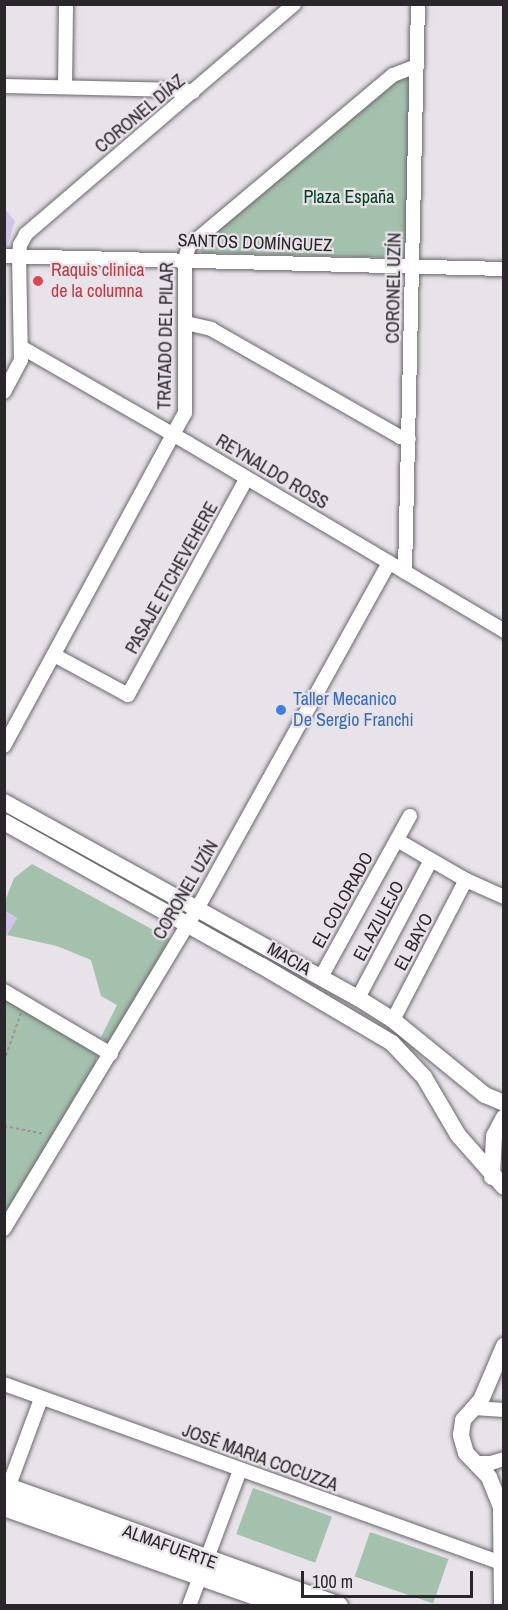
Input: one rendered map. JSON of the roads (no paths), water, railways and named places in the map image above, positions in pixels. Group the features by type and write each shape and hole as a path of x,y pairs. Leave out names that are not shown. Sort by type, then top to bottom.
{"main road":[{"name":"ALMAFUERTE","path":"6,1494 203,1567 289,1605"},
{"name":"ALMAFUERTE","path":"203,1567 337,1605"}],"street":[{"path":"65,87 66,4"},
{"name":"CORONEL DÍAZ","path":"19,256 20,245 26,234 294,4"},
{"name":"CORONEL UZÍN","path":"405,572 418,4"},
{"name":"TRATADO DEL PILAR","path":"4,746 175,435 186,404 186,253 194,240 393,75 417,66"},
{"path":"4,86 193,92"},
{"name":"SANTOS DOMÍNGUEZ","path":"4,256 504,269"},
{"path":"4,392 21,360 19,256"},
{"path":"186,322 211,329 400,437 409,439"},
{"name":"REYNALDO ROSS","path":"21,347 175,435 504,631"},
{"name":"PASAJE ETCHEVEHERE","path":"54,655 128,695 247,478"},
{"name":"CORONEL UZÍN","path":"4,1229 197,909 389,563"},
{"name":"MACIA","path":"4,802 358,998 393,1020 485,1095 504,1103"},
{"name":"EL COLORADO","path":"321,977 410,816"},
{"name":"MACIA","path":"4,822 188,924 392,1043 424,1077 458,1135 498,1182"},
{"path":"397,840 466,880 504,897"},
{"name":"EL AZULEJO","path":"358,998 431,860"},
{"name":"EL BAYO","path":"393,1020 466,880"},
{"path":"4,991 111,1054"},
{"path":"498,1182 494,1136 504,1117"},
{"path":"502,1605 501,1507 497,1492 479,1463 466,1453 461,1435 464,1420 474,1408 493,1374 504,1346"},
{"name":"JOSÉ MARIA COCUZZA","path":"4,1384 503,1564"},
{"path":"6,1494 41,1399"},
{"path":"474,1408 504,1410"},
{"path":"479,1463 491,1463 504,1459"},
{"path":"189,1605 240,1470"}],"place":[{"name":"Raquis clinica de la columna","path":"38,281"},
{"name":"Taller Mecanico De Sergio Franchi","path":"281,710"}],"park label":[{"name":"Plaza España","path":"349,197"}]}
